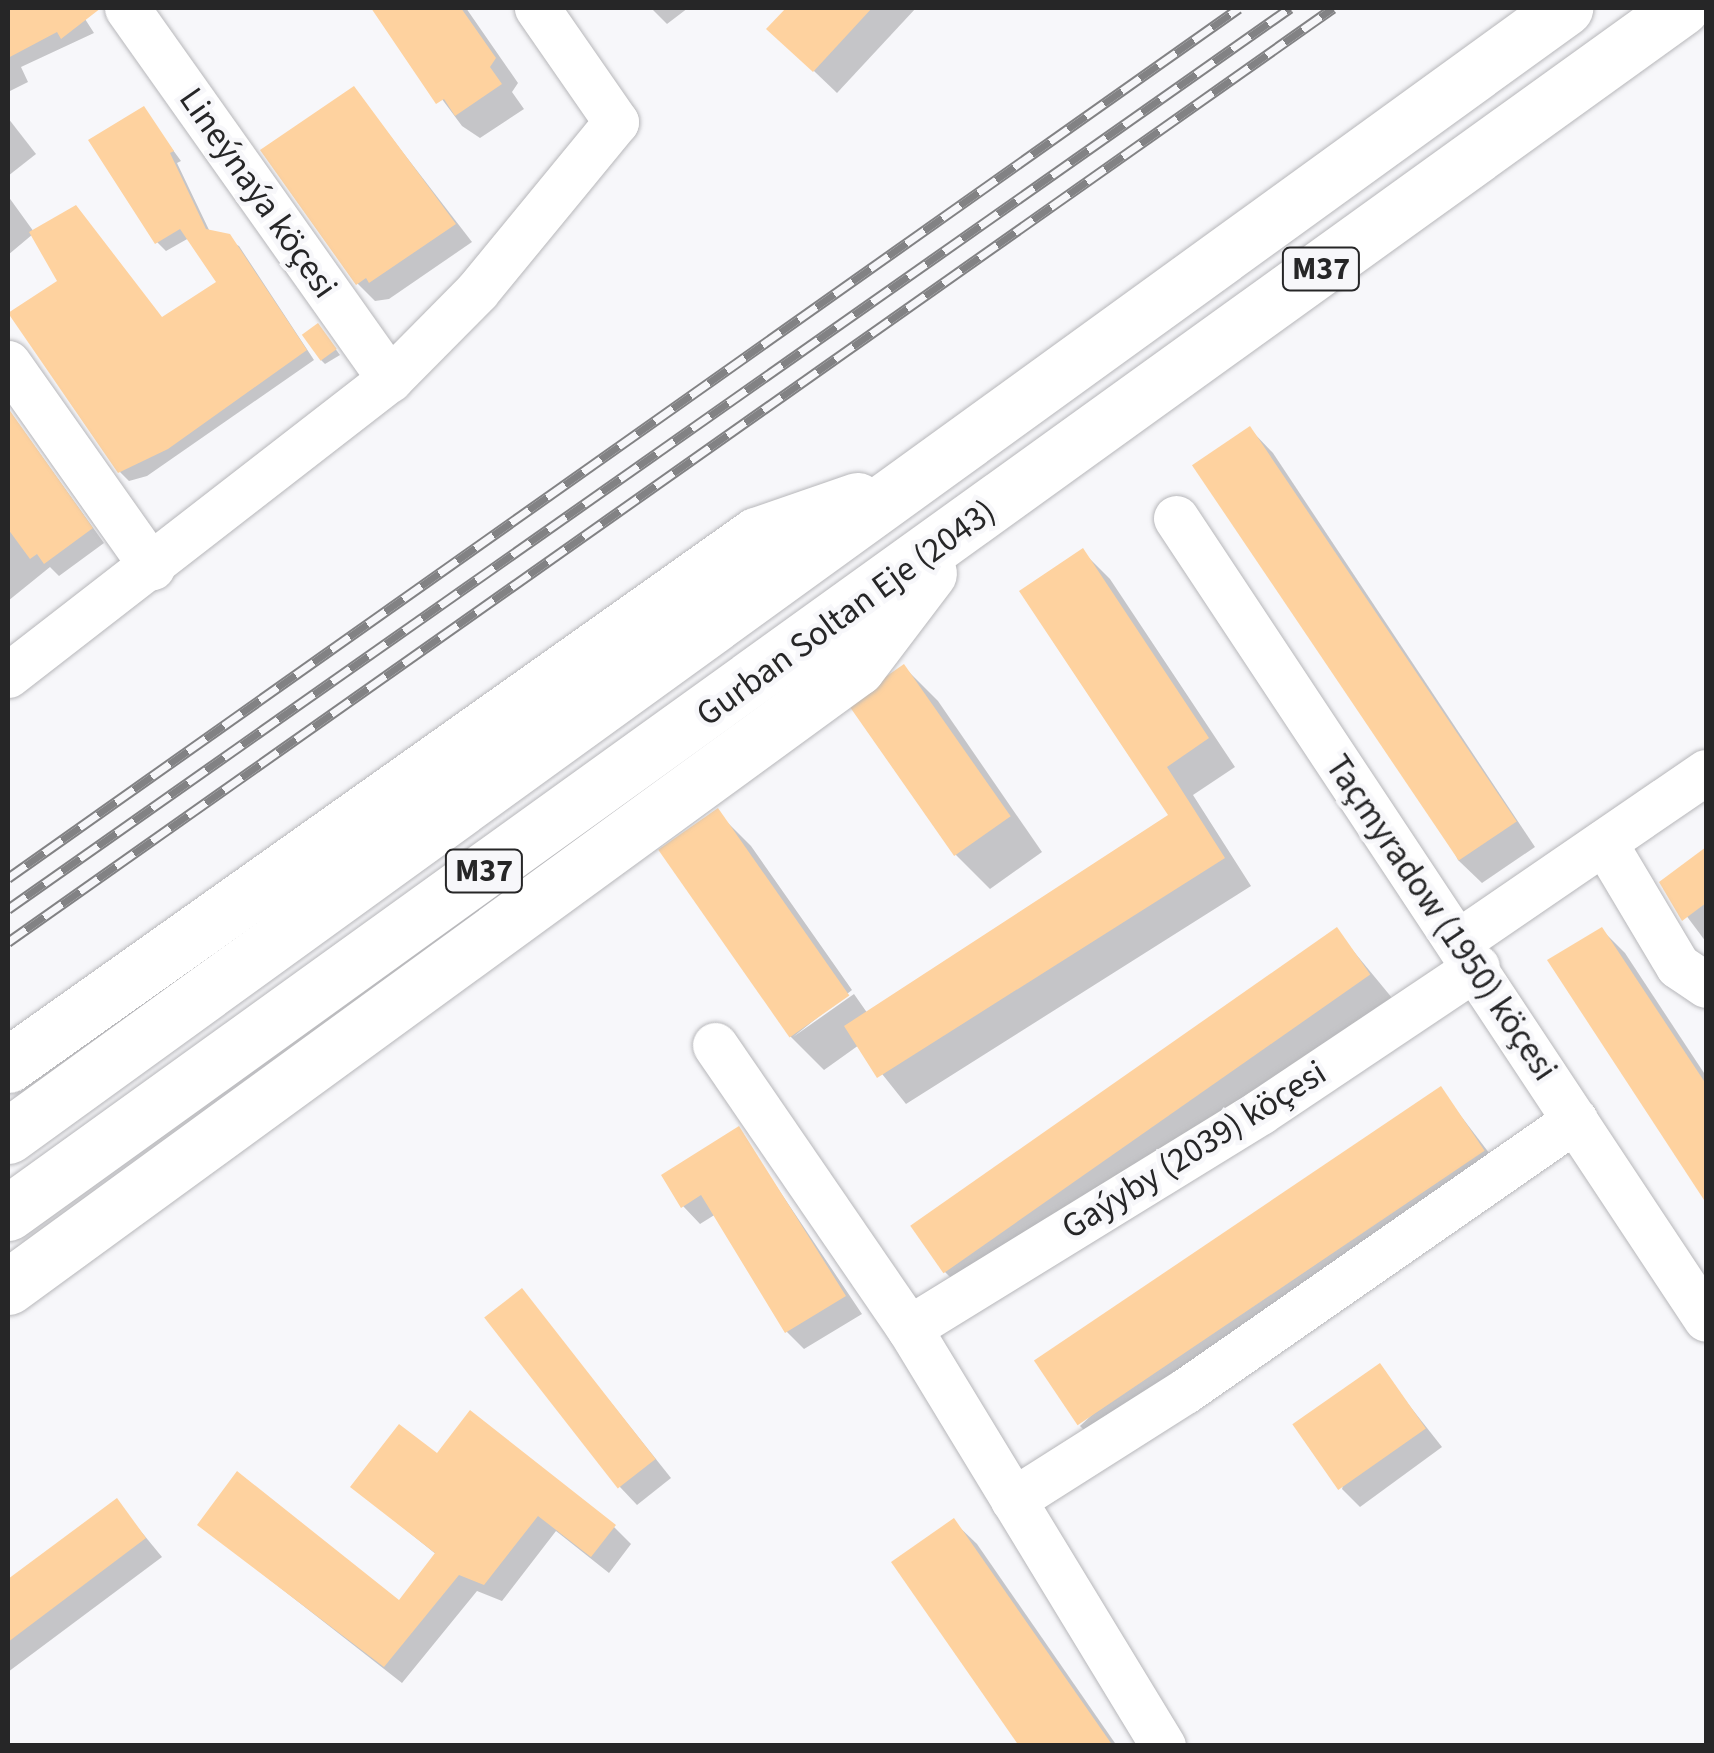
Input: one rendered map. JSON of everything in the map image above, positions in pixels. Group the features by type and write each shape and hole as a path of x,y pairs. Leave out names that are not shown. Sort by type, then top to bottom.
{"highway":[{"name":"Gurban Soltan Eje (2043)","path":"8,1136 1565,8"},
{"name":"Gurban Soltan Eje (2043)","path":"8,1213 961,531 1681,8"},
{"path":"8,1065 756,534 912,482"},
{"path":"8,1287 857,668 961,531"}],"street":[{"name":"Lineýnaýa köçesi","path":"127,8 390,379"},
{"path":"8,676 390,379 477,291 616,122 537,8"},
{"path":"8,363 152,567"},
{"name":"Taçmyradow (1950) köçesi","path":"1176,518 1468,954 1706,1320"},
{"name":"Gaýyby (2039) köçesi","path":"909,1328 1260,1112 1468,954 1604,842 1706,772"},
{"path":"1604,842 1678,966 1705,981"},
{"path":"715,1044 909,1328 1164,1746"},
{"path":"1014,1500 1185,1391 1575,1120"}],"building":[{"path":"8,8 101,8 61,39 57,32 8,58"},
{"path":"371,8 461,8 496,58 490,67 502,84 455,116 444,99 436,104"},
{"path":"786,8 872,8 813,72 766,29"},
{"path":"354,86 456,224 369,283 366,278 356,285 260,150"},
{"path":"144,106 174,151 170,153 206,229 230,234 307,350 168,449 118,473 8,313 57,281 29,232 76,205 162,317 216,282 180,229 155,244 88,140"},
{"path":"318,323 337,349 321,361 302,335"},
{"path":"8,408 93,528 44,564 37,554 30,559 8,529"},
{"path":"1250,426 1517,821 1459,861 1192,465"},
{"path":"1083,548 1209,738 1167,767 1225,858 877,1078 844,1026 1168,815 1019,591"},
{"path":"904,664 1011,816 954,856 847,704"},
{"path":"718,808 849,996 790,1037 658,850"},
{"path":"1706,847 1706,903 1682,921 1659,882"},
{"path":"1337,927 1370,975 943,1273 910,1226"},
{"path":"1602,927 1706,1084 1706,1203 1547,960"},
{"path":"1441,1086 1485,1151 1078,1425 1034,1361"},
{"path":"739,1126 846,1296 785,1333 701,1195 681,1208 661,1175"},
{"path":"522,1288 656,1459 618,1489 484,1318"},
{"path":"1380,1363 1426,1429 1338,1490 1292,1424"},
{"path":"470,1410 616,1525 591,1557 538,1516 484,1585 459,1575 384,1667 197,1525 237,1471 399,1600 435,1553 350,1487 399,1424 437,1453"},
{"path":"117,1498 146,1538 8,1642 8,1579"},
{"path":"954,1518 1113,1746 1019,1746 891,1562"}],"railway":[{"path":"8,878 1239,8"},
{"path":"8,909 1290,8"},
{"path":"8,942 1333,8"}]}
